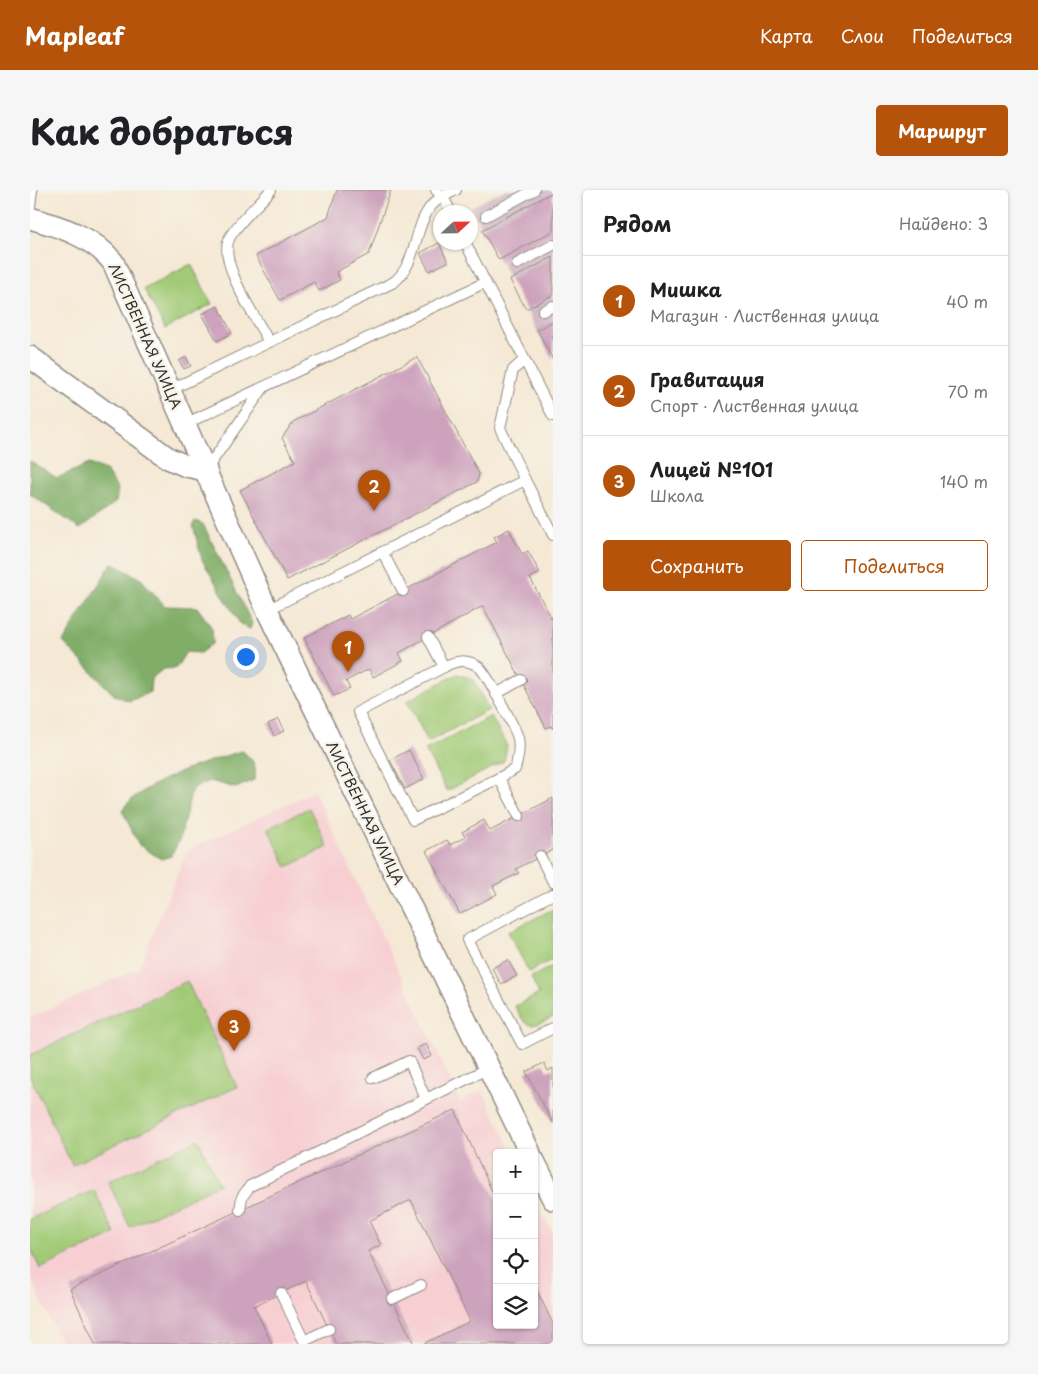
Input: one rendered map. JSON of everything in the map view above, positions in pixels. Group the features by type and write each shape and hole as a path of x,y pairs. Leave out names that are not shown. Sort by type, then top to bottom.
{"street":[{"name":"ЛИСТВЕННАЯ УЛИЦА","path":"30,218 90,240 103,250 113,262 267,610 528,1149"},
{"path":"30,357 168,458 186,466 206,470"},
{"path":"538,1169 553,1199"}],"lane":[{"path":"30,206 32,190"},
{"path":"269,342 230,269 226,248 230,236 271,190"},
{"path":"170,390 394,282 404,274 424,216 440,193 456,190"},
{"path":"486,216 534,190"},
{"path":"440,193 447,205"},
{"path":"516,264 553,245"},
{"path":"469,250 523,361 553,416"},
{"path":"185,424 484,283"},
{"path":"543,311 553,306"},
{"path":"523,361 514,370 500,428 553,535"},
{"path":"206,470 264,387"},
{"path":"267,610 526,480"},
{"path":"383,553 403,591"},
{"path":"428,637 444,667"},
{"path":"456,660 471,662 482,668 518,738 519,755 515,769 413,820 358,712 444,667 456,660"},
{"path":"496,694 521,680"},
{"path":"499,778 519,816"},
{"path":"540,856 553,882"},
{"path":"553,894 467,940 522,1044 553,1028"},
{"path":"373,1078 409,1061 426,1099"},
{"path":"240,1210 242,1197 250,1186 489,1068"},
{"path":"392,1299 420,1286"},
{"path":"281,1293 304,1341 329,1329"}],"shaded area":[{"path":"504,190 553,190 553,360 478,220 478,205 475,205"},
{"path":"314,791 460,1101 482,1090 511,1149 493,1149 493,1329 538,1329 538,1204 553,1234 553,1344 62,1344 30,1277 30,1018 139,968 187,851"}],"green space":[{"path":"191,264 212,304 165,329 144,289"},
{"path":"30,461 57,478 89,464 105,470 118,489 116,502 80,529 30,494"},
{"path":"195,521 203,524 252,623 250,629 240,624 202,560 193,525"},
{"path":"112,563 140,578 165,606 197,607 212,628 213,643 200,653 186,652 176,668 163,669 151,679 150,692 130,701 114,695 63,642"},
{"path":"457,674 473,679 489,710 428,742 407,701"},
{"path":"491,716 507,746 504,761 447,791 425,750"},
{"path":"242,751 254,763 254,780 236,788 210,781 192,789 180,839 171,856 161,859 139,845 122,810 131,800 159,782 177,774 212,760"},
{"path":"309,808 328,847 287,867 268,828"},
{"path":"553,909 553,959 529,972 508,932"},
{"path":"553,966 553,1017 530,1025 526,1023 515,1006 539,994 531,977"},
{"path":"187,981 237,1087 72,1165 30,1076 30,1055"},
{"path":"198,1139 219,1184 130,1227 108,1182"},
{"path":"94,1190 115,1234 40,1269 30,1246 30,1219"}],"building":[{"path":"337,190 391,190 369,254 336,272 340,280 319,291 314,282 280,300 256,256 328,217"},
{"path":"553,192 553,231 499,260 482,230"},
{"path":"433,246 433,250 442,250 448,262 429,271 420,253"},
{"path":"553,257 553,295 526,309 510,280"},
{"path":"218,306 232,333 217,341 202,314"},
{"path":"553,321 553,360 537,330"},
{"path":"186,357 191,366 184,369 179,361"},
{"path":"417,357 479,474 477,482 287,580 240,490 295,461 282,438 293,422"},
{"path":"509,529 522,554 528,551 540,573 530,578 553,621 553,729 551,726 546,728 483,606 399,653 403,661 373,677 369,669 346,681 350,689 334,696 304,638 348,615 350,619 497,542 494,537"},
{"path":"279,719 284,731 274,736 268,724"},
{"path":"409,750 424,779 405,789 390,760"},
{"path":"553,798 553,850 516,869 519,873 493,886 497,894 460,914 426,851 447,840 450,845 465,837 462,832 484,820 490,831"},
{"path":"508,960 517,976 501,984 492,968"},
{"path":"426,1044 432,1056 423,1060 417,1048"},
{"path":"544,1063 548,1071 553,1068 553,1123 526,1072"},
{"path":"455,1110 493,1193 493,1329 538,1329 538,1292 553,1324 553,1344 423,1344 470,1321 411,1200 369,1221 381,1245 368,1251 414,1344 336,1344 306,1281 254,1306 272,1344 95,1344 70,1289"}],"place":[{"name":"Гравитация","path":"374,511"},
{"name":"Мишка","path":"348,672"},
{"name":"Лицей №101","path":"234,1051"}]}
